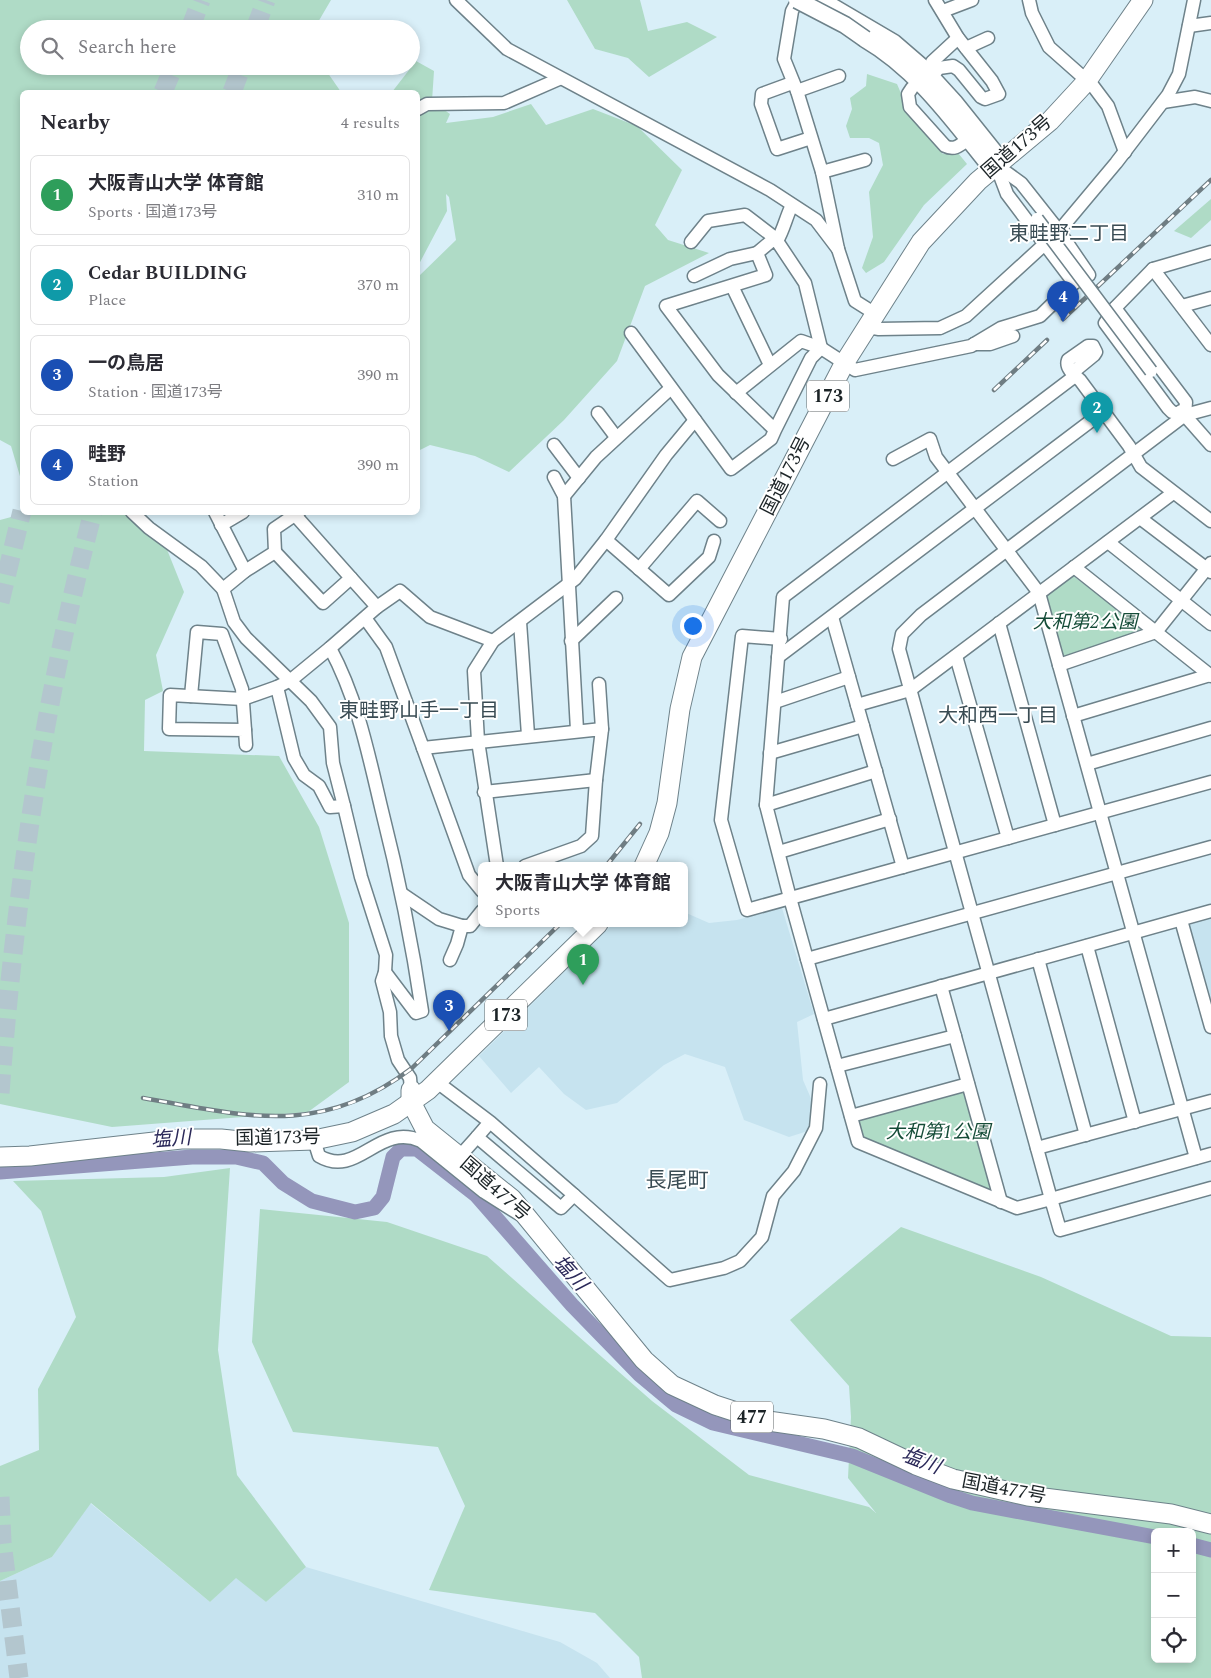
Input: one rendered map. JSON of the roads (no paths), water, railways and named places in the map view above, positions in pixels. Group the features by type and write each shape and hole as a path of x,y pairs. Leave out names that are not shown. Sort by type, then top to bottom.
{"highway":[{"name":"国道173号","path":"1082,78 1132,0"},
{"name":"国道173号","path":"635,862 645,845 657,811 674,686 687,644 834,356 869,316 921,242 978,181 992,160 1050,121 1143,0"},
{"name":"国道173号","path":"646,862 659,833 667,803 680,709 692,657 834,356"},
{"name":"国道173号","path":"0,1156 30,1156 181,1139 221,1139 250,1142 314,1140 352,1132 394,1114 581,927"},
{"name":"国道173号","path":"0,1148 58,1144 159,1130 212,1127 270,1132 309,1131 346,1123 411,1096 437,1082 595,927"},
{"name":"国道477号","path":"411,1096 425,1129 512,1199 531,1219 644,1360 672,1385 715,1405 761,1420 824,1429 859,1438 916,1465 953,1479 1028,1496 1171,1514 1211,1524"}],"main road":[{"path":"798,0 845,25 894,43 932,70 992,160"},
{"path":"821,0 868,33 911,74 968,139 992,160"}],"street":[{"path":"456,0 507,49 559,79 770,190 816,220 838,249"},
{"path":"798,0 792,11 784,59 795,87 822,172 838,249 854,301 879,329 940,328 966,316 1059,231 1125,152 1163,102 1179,74 1194,0"},
{"path":"932,70 953,66 960,70 980,97 985,99 999,94 992,81 962,43 935,0"},
{"path":"1029,0 1032,13 1050,47 1093,86 1108,106 1125,152"},
{"path":"943,11 968,1"},
{"path":"1189,26 1211,23"},
{"path":"932,70 962,43 988,38"},
{"path":"811,138 777,149 761,104 762,94 839,76"},
{"path":"420,107 428,104 504,103 559,79"},
{"path":"912,88 908,94 910,107 945,146 950,149 958,148 968,139"},
{"path":"1163,102 1195,97 1211,101"},
{"path":"822,172 865,160"},
{"path":"992,160 1151,371 1211,445"},
{"path":"736,394 801,341 834,356 856,370 950,351 974,344 1002,328 1040,316 1074,282 1089,275 1059,231 1021,184 992,160"},
{"path":"992,160 1007,194 1074,282"},
{"path":"694,276 730,259 757,253 776,239 785,228 787,216 792,205"},
{"path":"691,242 708,222 746,215 776,239 805,282 834,356"},
{"path":"1185,415 1172,412 1168,408 1107,327 1105,321 1153,269 1211,252"},
{"path":"757,253 766,275 666,306 718,375 775,430"},
{"path":"1153,269 1211,345"},
{"path":"732,286 770,365"},
{"path":"1182,306 1211,298"},
{"path":"1115,308 1186,402 1185,415"},
{"path":"630,333 731,469 770,439 811,358 834,356"},
{"path":"974,344 990,344 1013,336"},
{"path":"1211,521 1141,467 1104,411 1074,375 1067,364 1068,360 1088,346 1095,349 1094,355 1074,375 787,592 783,597 766,804 790,898 858,1142 1017,1208 1211,1154"},
{"path":"564,496 616,437 671,388"},
{"path":"1211,408 1185,415 921,615 902,634 899,649 1060,1230 1211,1188"},
{"path":"778,657 1104,411"},
{"path":"598,413 616,437"},
{"path":"495,862 478,741 474,671 493,641 575,579 606,540 666,455 695,420"},
{"path":"893,458 930,439 936,457 1039,593 1196,1158"},
{"path":"554,445 579,478"},
{"path":"554,477 564,496 577,730"},
{"path":"857,706 910,690 1173,493"},
{"path":"639,569 696,501 720,521"},
{"path":"137,515 201,566 223,589 238,627 311,701 330,727 333,763 361,877 386,955 385,972 382,981 390,1012 391,1036 398,1060 410,1078 411,1096"},
{"path":"216,515 244,571"},
{"path":"221,525 238,515"},
{"path":"295,515 274,529 275,552 323,603 351,578"},
{"path":"298,515 377,608"},
{"path":"1059,665 1156,632 1209,568 1140,518"},
{"path":"606,540 669,595 708,557 714,541"},
{"path":"1108,542 1211,624"},
{"path":"223,589 244,571 275,552"},
{"path":"1074,567 1210,675"},
{"path":"244,730 169,729 170,695 243,699 277,687 291,680 377,608 400,592 430,618 493,641"},
{"path":"571,641 616,598"},
{"path":"832,617 903,867"},
{"path":"365,618 386,647 469,875 478,887"},
{"path":"520,622 528,735"},
{"path":"999,623 1055,825"},
{"path":"191,696 197,632 222,634 242,690 246,745"},
{"path":"781,639 742,636 721,820 747,910 1211,782"},
{"path":"330,648 355,702 402,894 422,1011 416,1013 385,972"},
{"path":"956,656 1008,838"},
{"path":"1073,716 1210,675"},
{"path":"774,702 849,677"},
{"path":"536,862 581,846 592,836 602,728 599,684"},
{"path":"277,687 294,758 304,775 318,786 330,807 344,806"},
{"path":"770,753 863,726"},
{"path":"423,748 602,728"},
{"path":"1087,764 1211,728"},
{"path":"766,804 876,772"},
{"path":"484,792 596,780"},
{"path":"779,852 890,819"},
{"path":"807,959 1211,848"},
{"path":"402,894 439,919 462,926 470,926 478,916"},
{"path":"824,1019 1211,911"},
{"path":"1181,920 1211,1027"},
{"path":"450,960 462,926"},
{"path":"1087,946 1135,1122"},
{"path":"1038,959 1086,1135"},
{"path":"941,986 1000,1202"},
{"path":"837,1066 955,1036"},
{"path":"437,1082 490,1122 670,1280 724,1268 740,1261 762,1238 773,1196 794,1171 816,1128 820,1084"},
{"path":"851,1116 968,1084"},
{"path":"1037,1148 1211,1101"},
{"path":"459,1157 490,1122"},
{"path":"314,1140 319,1156 336,1161 351,1160 384,1141 397,1136 409,1136 421,1141 440,1155 484,1192 516,1213 531,1219"},
{"path":"477,1137 561,1208 574,1195"}],"waterway":[{"name":"塩川","path":"0,1172 192,1157 236,1157 263,1163 283,1183 312,1201 355,1212 374,1208 383,1197 393,1157 401,1149 417,1149 476,1195 572,1305 640,1375 676,1405 713,1423 852,1456 972,1503 1151,1536"},
{"name":"塩川","path":"1196,1546 1211,1550"}],"tunnel":[{"path":"193,20 201,0"},
{"path":"258,20 266,0"},
{"path":"164,90 170,75"},
{"path":"233,90 239,75"},
{"path":"0,602 21,515"},
{"path":"0,1093 14,946 33,800 59,656 92,515"},
{"path":"0,1497 2,1542 19,1678"}],"railway":[{"path":"1063,319 1211,180"},
{"path":"994,390 1047,340"},
{"path":"609,862 640,824"},
{"path":"143,1098 249,1115 282,1116 314,1113 346,1105 378,1090 412,1068 557,927"}],"place":[{"name":"畦野","path":"1063,322"},
{"name":"Cedar BUILDING","path":"1097,433"},
{"name":"大阪青山大学 体育館","path":"583,985"},
{"name":"一の鳥居","path":"449,1031"}],"district":[{"name":"東畦野二丁目","path":"1069,234"},
{"name":"東畦野山手一丁目","path":"419,711"},
{"name":"大和西一丁目","path":"998,716"},
{"name":"長尾町","path":"677,1181"}],"park label":[{"name":"大和第2公園","path":"1085,622"},
{"name":"大和第1公園","path":"938,1132"}]}
